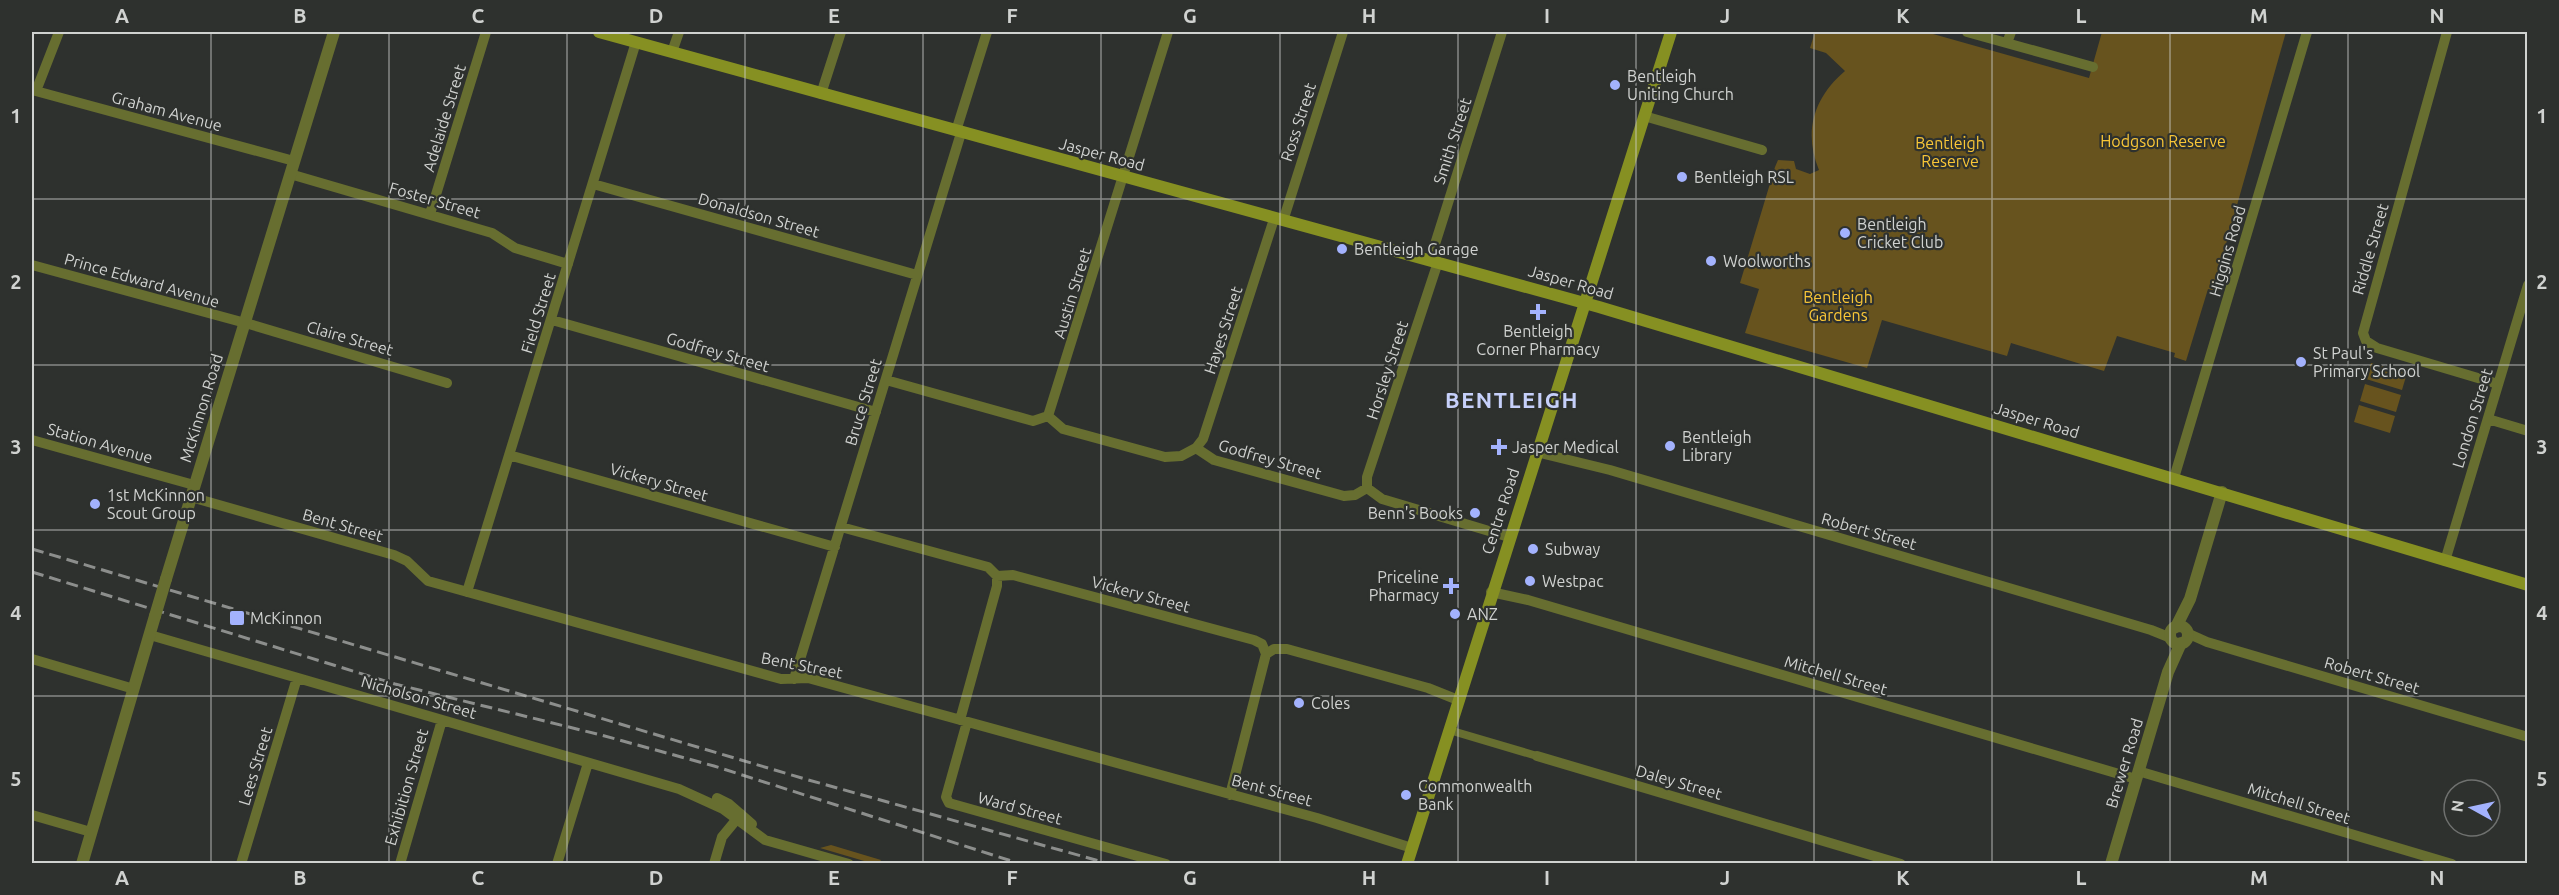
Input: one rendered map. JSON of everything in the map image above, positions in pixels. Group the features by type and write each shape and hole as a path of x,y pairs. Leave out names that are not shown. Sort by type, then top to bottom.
{"main road":[{"name":"Jasper Road","path":"599,32 1584,303 2528,585"},
{"name":"Centre Road","path":"1407,864 1492,589 1671,32"}],"street":[{"path":"34,90 59,32"},
{"name":"McKinnon Road","path":"82,864 166,579 333,32"},
{"name":"Adelaide Street","path":"430,214 486,32"},
{"path":"672,52 679,32"},
{"path":"821,93 842,32"},
{"name":"Bruce Street","path":"794,679 886,381 987,32"},
{"name":"Austin Street","path":"1048,416 1167,32"},
{"name":"Ross Street","path":"1278,220 1343,32"},
{"name":"Smith Street","path":"1434,261 1502,32"},
{"path":"1967,32 2093,68"},
{"path":"2007,44 2011,32"},
{"name":"Higgins Road","path":"2174,478 2307,32"},
{"name":"Riddle Street","path":"2446,32 2363,333 2366,341 2377,348 2498,384"},
{"name":"Field Street","path":"467,592 636,42"},
{"name":"Graham Avenue","path":"34,90 294,161"},
{"path":"1644,116 1762,150"},
{"name":"Foster Street","path":"290,174 492,233 514,248 568,264"},
{"name":"Donaldson Street","path":"593,184 917,275"},
{"name":"Hayes Street","path":"1196,448 1203,439 1278,220"},
{"name":"Horsley Street","path":"1367,488 1367,477 1434,261"},
{"name":"Prince Edward Avenue","path":"32,265 244,323"},
{"name":"London Street","path":"2445,561 2528,285"},
{"name":"Godfrey Street","path":"552,320 876,412"},
{"name":"Claire Street","path":"244,323 447,382"},
{"path":"886,381 1034,420 1048,416"},
{"name":"Godfrey Street","path":"1048,416 1064,429 1165,457 1181,456 1196,448 1214,460 1344,496 1356,495 1367,488"},
{"path":"2488,419 2528,431"},
{"name":"Station Avenue","path":"32,440 193,491"},
{"name":"Robert Street","path":"1537,449 2151,630 2207,642 2528,736"},
{"name":"Vickery Street","path":"510,455 835,547"},
{"path":"1367,488 1382,499 1509,537"},
{"name":"Bent Street","path":"193,491 394,555 407,561 424,579 467,592 781,679 808,678 1413,845"},
{"name":"Brewer Road","path":"2111,864 2222,492"},
{"name":"Vickery Street","path":"841,527 988,567 997,576 1013,575 1254,640 1262,644 1266,654"},
{"name":"Ward Street","path":"997,576 997,586 946,797 948,803 1166,864"},
{"name":"Mitchell Street","path":"1492,589 2451,864"},
{"name":"Nicholson Street","path":"150,635 722,800 738,817 789,846 849,864"},
{"path":"1230,795 1266,654 1274,649 1287,649 1459,696"},
{"path":"32,659 134,689"},
{"name":"Lees Street","path":"242,864 297,678"},
{"name":"Exhibition Street","path":"400,864 442,720"},
{"name":"Daley Street","path":"1449,730 1901,864"},
{"path":"557,864 588,763"},
{"path":"32,815 91,832"},
{"path":"714,864 722,837 738,817"}],"green space":[{"path":"1815,32 1926,32 2089,78 2102,32 2286,32 2213,290 2208,289 2186,361 2174,357 2175,353 2117,336 2104,371 2011,343 2007,356 1882,320 1867,368 1745,333 1759,289 1740,283 1775,167 1778,160 1794,161 1796,169 1810,174 1819,170 1812,142 1814,116 1826,92 1845,71 1826,53 1810,48"},
{"path":"2371,363 2407,373 2402,390 2366,379"},
{"path":"2365,384 2401,395 2396,412 2360,401"},
{"path":"2359,405 2395,416 2390,433 2354,422"},
{"path":"831,845 881,860 879,863 871,863 820,848"}],"railway":[{"path":"32,549 805,779 1110,864"},
{"path":"32,572 395,684 601,735 714,766 1021,864"}],"place":[{"name":"Bentleigh Uniting Church","path":"1615,85"},
{"name":"Bentleigh RSL","path":"1682,177"},
{"name":"Bentleigh Cricket Club","path":"1845,233"},
{"name":"Bentleigh Garage","path":"1342,249"},
{"name":"Woolworths","path":"1711,261"},
{"name":"Bentleigh Corner Pharmacy","path":"1538,312"},
{"name":"St Paul's Primary School","path":"2301,362"},
{"name":"Bentleigh Library","path":"1670,446"},
{"name":"Jasper Medical","path":"1499,447"},
{"name":"1st McKinnon Scout Group","path":"95,504"},
{"name":"Benn's Books","path":"1475,513"},
{"name":"Subway","path":"1533,549"},
{"name":"Westpac","path":"1530,581"},
{"name":"Priceline Pharmacy","path":"1451,586"},
{"name":"ANZ","path":"1455,614"},
{"name":"McKinnon","path":"237,618"},
{"name":"Coles","path":"1299,703"},
{"name":"Commonwealth Bank","path":"1406,795"}],"district":[{"name":"BENTLEIGH","path":"1512,399"}],"park label":[{"name":"Hodgson Reserve","path":"2163,141"},
{"name":"Bentleigh Reserve","path":"1950,152"},
{"name":"Bentleigh Gardens","path":"1838,306"}]}
